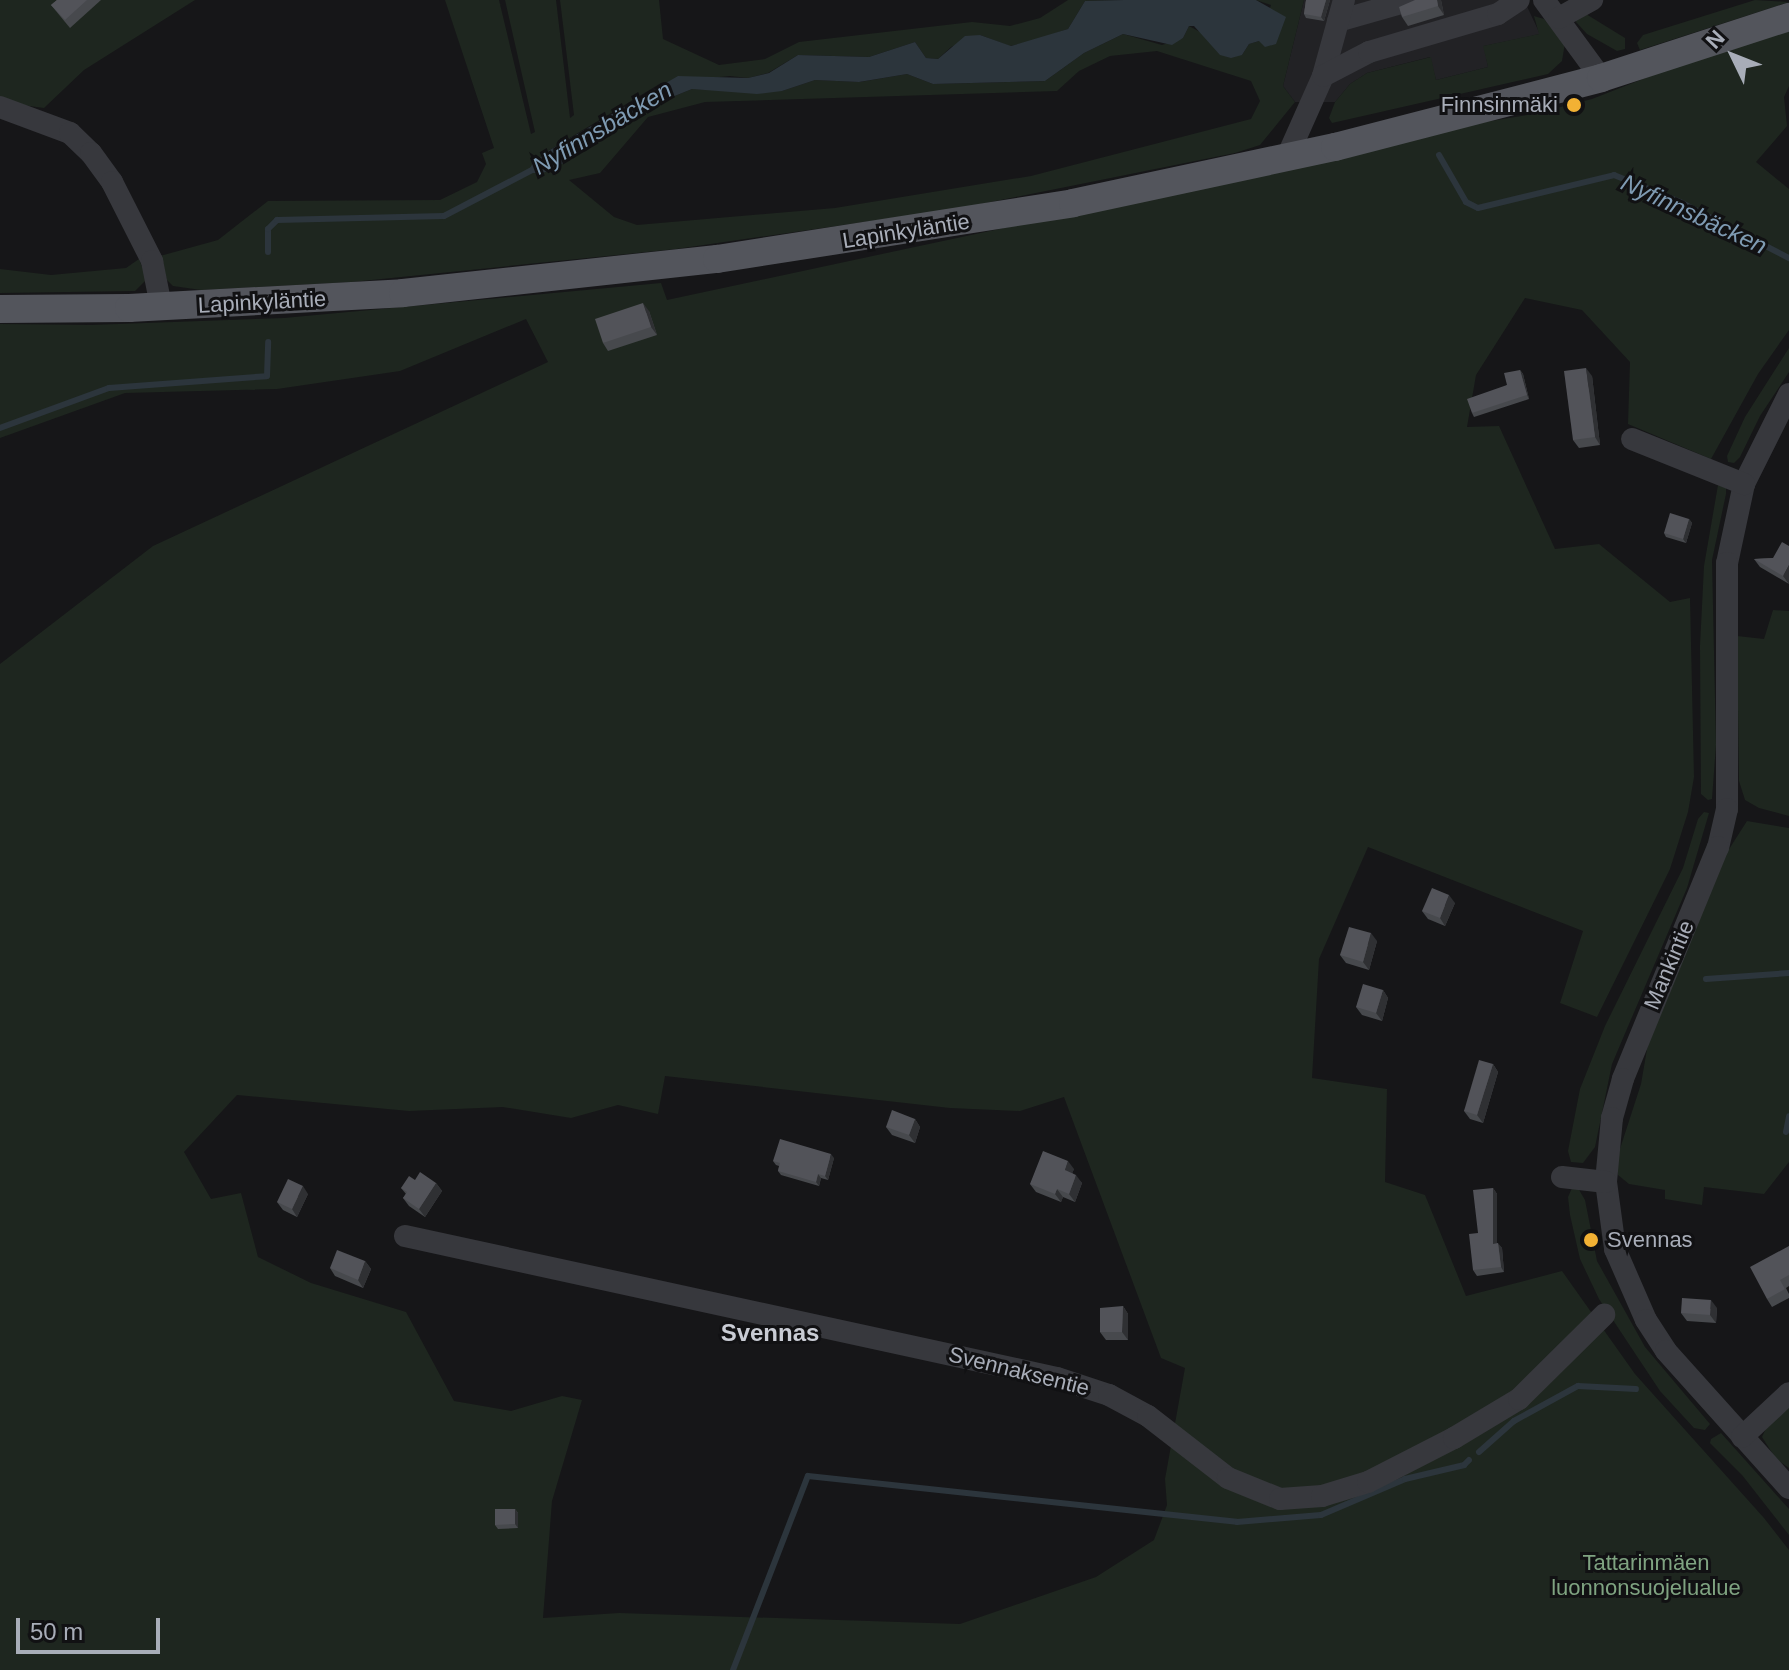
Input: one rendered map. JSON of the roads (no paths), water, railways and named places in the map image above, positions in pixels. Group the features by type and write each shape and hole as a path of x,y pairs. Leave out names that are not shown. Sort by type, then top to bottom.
{"main road":[{"name":"Lapinkyläntie","path":"0,309 161,306 403,293 717,259 1073,203 1287,157 1601,78 1789,17"}],"street":[{"path":"1287,157 1323,76 1341,11 1411,0"},
{"path":"1323,76 1369,52 1519,0"},
{"path":"1544,0 1601,78"},
{"path":"1559,18 1592,0"},
{"path":"0,107 70,133 91,153 112,182 152,261 161,306"},
{"name":"Mankintie","path":"1789,394 1744,484 1727,563 1727,809 1718,847 1623,1079 1612,1118 1606,1182 1615,1249 1646,1320 1666,1351 1789,1488"},
{"path":"1632,439 1744,484"},
{"path":"1562,1177 1606,1182"},
{"name":"Svennaksentie","path":"405,1236 1057,1378 1109,1395 1148,1416 1228,1478 1280,1499 1322,1496 1368,1482 1454,1438 1519,1399 1604,1315"},
{"path":"1742,1437 1789,1393"}],"water":[{"path":"1256,0 1286,17 1276,44 1265,47 1259,41 1249,44 1242,55 1231,58 1220,55 1194,26 1189,26 1183,38 1172,45 1123,34 1084,53 1045,81 933,84 907,74 859,82 815,80 782,91 757,94 692,89 650,106 562,164 543,173 527,173 533,163 548,151 678,76 748,78 769,73 798,55 869,57 915,42 926,58 938,59 965,36 980,35 1011,46 1068,29 1085,1"}],"waterway":[{"name":"Nyfinnsbäcken","path":"1439,155 1466,202 1478,208 1614,175 1680,202 1789,258"},
{"name":"Nyfinnsbäcken","path":"268,252 268,229 277,220 444,216 534,169"},
{"name":"Nyfinnsbäcken","path":"0,428 109,388 267,376 268,342"},
{"path":"1706,979 1789,973"},
{"path":"1786,1132 1789,1116"},
{"path":"1479,1452 1514,1421 1578,1386 1636,1389"},
{"path":"733,1670 808,1476 1237,1522 1321,1515 1405,1479 1464,1465 1469,1460"}],"place":[{"name":"Finnsinmäki","path":"1574,105"},
{"name":"Svennas","path":"1591,1240"}],"district":[{"name":"Svennas","path":"770,1333"}],"park label":[{"name":"Tattarinmäen luonnonsuojelualue","path":"1646,1574"}]}
